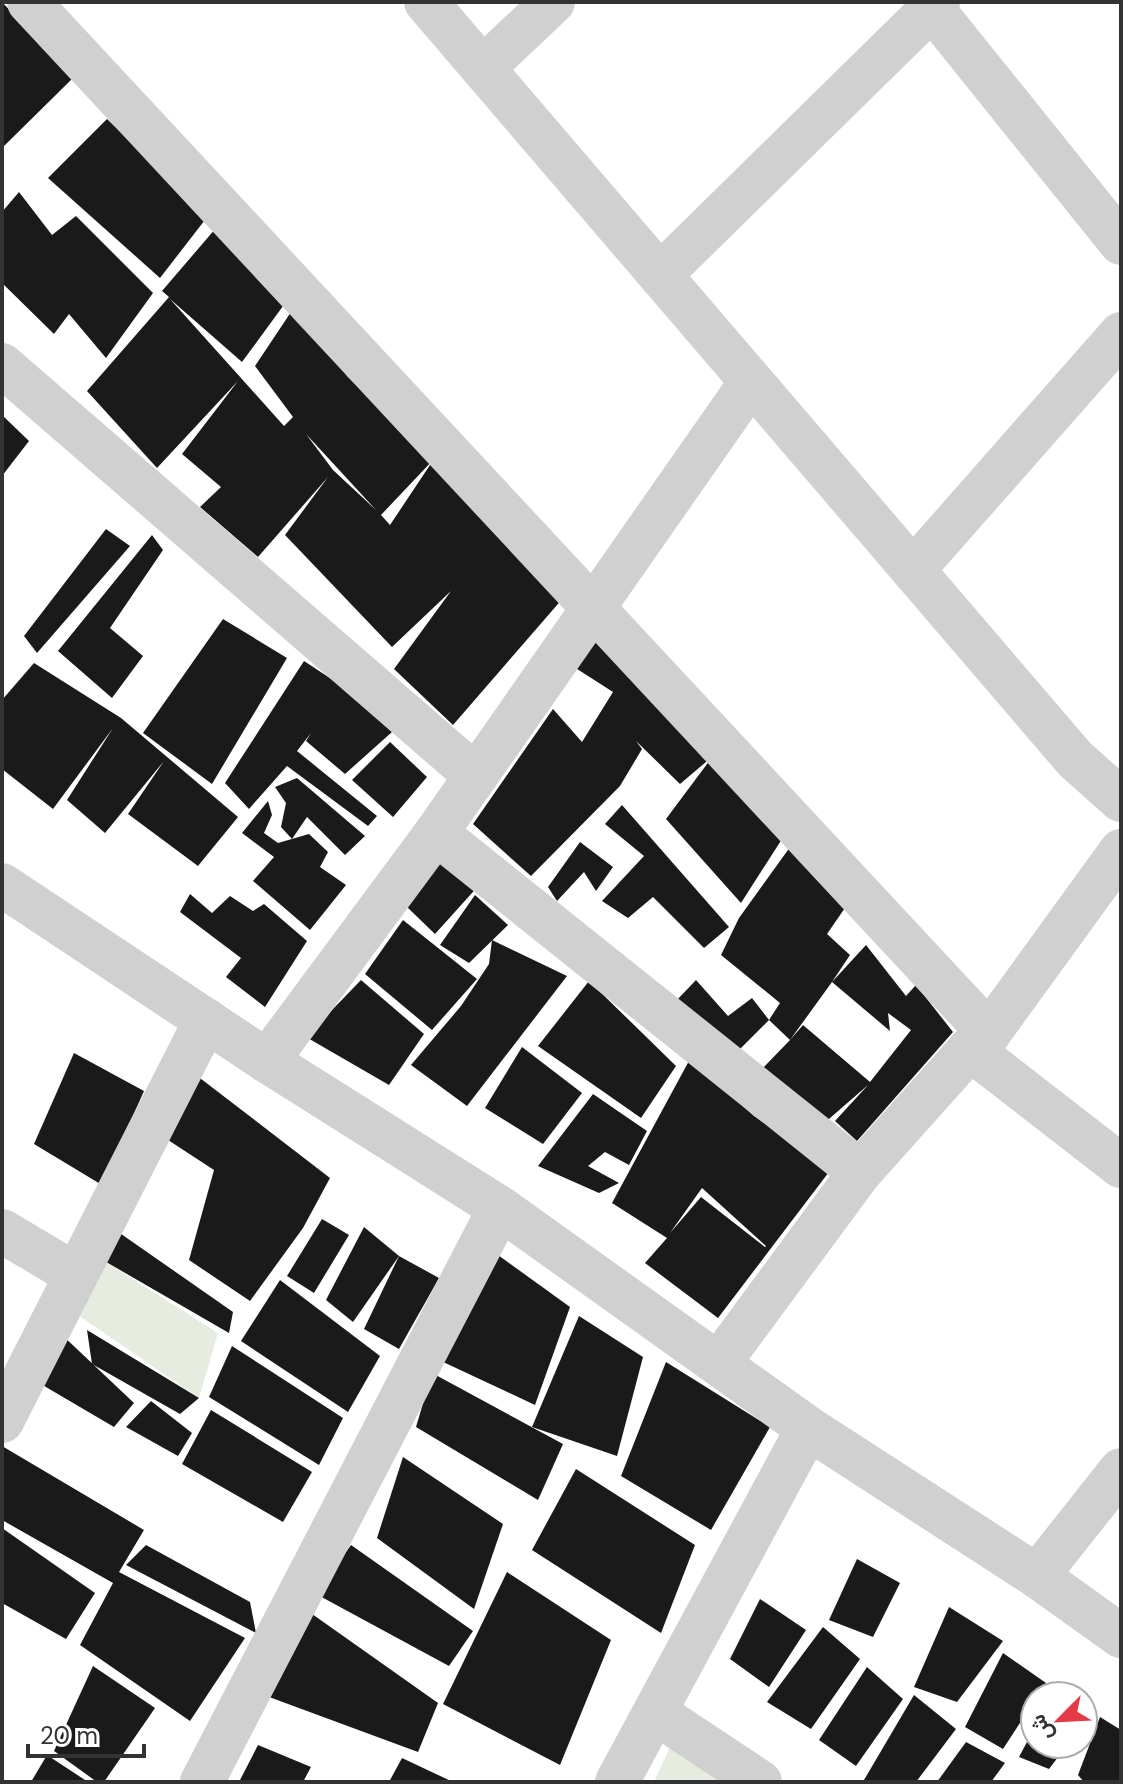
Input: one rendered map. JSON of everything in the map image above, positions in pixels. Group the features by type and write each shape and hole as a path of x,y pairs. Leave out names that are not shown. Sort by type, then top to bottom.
{"street":[{"path":"29,2 594,608 979,1041 1121,1166"},
{"path":"426,2 1075,759 1121,800"},
{"path":"483,68 553,2"},
{"path":"660,275 932,4 1121,243"},
{"path":"913,570 1121,334"},
{"path":"2,365 476,776"},
{"path":"267,1061 436,833 751,382"},
{"path":"436,833 860,1172"},
{"path":"719,1363 860,1172 979,1041 1121,851"},
{"path":"2,885 267,1061 500,1208 808,1428 1037,1576 1121,1636"},
{"path":"2,1421 206,1020"},
{"path":"202,1782 500,1208"},
{"path":"2,1231 76,1275"},
{"path":"617,1782 808,1428"},
{"path":"1037,1576 1121,1470"},
{"path":"656,1713 760,1782"}],"shaded area":[{"path":"101,1259 218,1333 199,1398 78,1315"},
{"path":"671,1745 727,1782 654,1782"}],"building":[{"path":"2,2 73,78 2,148"},
{"path":"107,119 208,216 160,278 48,178"},
{"path":"19,192 52,235 76,216 153,293 106,358 69,314 54,334 2,283 2,212"},
{"path":"216,228 286,302 242,362 170,299 284,426 293,417 255,366 293,309 348,377 434,459 564,597 453,725 394,669 451,591 392,647 285,535 328,477 258,557 200,507 221,487 182,454 238,381 157,468 87,391 169,297 162,291","holes":["306,434 376,510 333,470","434,459 390,525 381,515"]},
{"path":"2,415 29,441 2,476"},
{"path":"106,529 130,546 37,653 24,636"},
{"path":"152,535 163,550 110,628 143,656 112,698 58,651"},
{"path":"223,619 287,658 212,784 143,733"},
{"path":"602,633 713,756 680,784 636,741 642,749 620,786 531,876 473,824 553,709 582,742 613,692 574,667"},
{"path":"304,661 345,688 392,732 345,774 306,741 311,733 297,751 377,816 368,826 287,766 249,809 225,783"},
{"path":"34,663 121,718 238,817 198,866 128,814 164,761 105,833 67,800 113,728 53,809 2,769 2,700"},
{"path":"390,742 427,777 393,817 352,780"},
{"path":"713,756 782,839 741,903 666,819"},
{"path":"297,778 365,836 345,855 307,817 292,839 281,827 286,803 275,787"},
{"path":"268,801 272,815 264,833 278,843 309,834 328,852 320,867 346,885 310,930 253,881 274,857 242,833"},
{"path":"622,805 729,927 704,948 653,897 628,918 602,901 644,856 605,824"},
{"path":"580,842 613,867 596,891 584,872 557,901 548,887"},
{"path":"793,843 847,905 827,934 850,955 790,1040 769,1020 780,1003 721,955 739,918"},
{"path":"437,854 481,883 435,934 407,907"},
{"path":"190,894 212,913 230,896 253,911 264,904 307,941 265,1007 226,977 241,958 180,912"},
{"path":"475,895 508,925 469,963 440,945"},
{"path":"403,920 477,979 432,1030 365,974"},
{"path":"492,940 567,976 467,1106 411,1065 461,1006 489,964"},
{"path":"866,945 906,996 916,985 953,1032 857,1141 835,1121 868,1085 822,1125 761,1070 803,1025 870,1082 911,1030 888,1013 890,1031 832,982"},
{"path":"361,980 424,1034 389,1085 306,1037"},
{"path":"696,980 728,1016 752,998 769,1020 735,1054 676,1001"},
{"path":"589,981 676,1066 641,1118 538,1046"},
{"path":"522,1047 582,1093 543,1144 485,1108"},
{"path":"74,1053 144,1091 102,1185 34,1144"},
{"path":"690,1059 754,1116 832,1168 718,1318 645,1263 667,1238 612,1203","holes":["702,1188 766,1246 701,1197 670,1233"]},
{"path":"196,1075 330,1178 303,1228 250,1301 189,1260 214,1170 165,1138"},
{"path":"593,1094 647,1131 629,1165 605,1152 588,1166 619,1183 599,1193 538,1166"},
{"path":"322,1219 349,1235 314,1293 287,1276"},
{"path":"364,1227 399,1256 353,1322 326,1300"},
{"path":"114,1229 233,1312 229,1333 101,1259"},
{"path":"498,1255 570,1307 535,1405 441,1361"},
{"path":"399,1256 439,1278 399,1349 364,1329"},
{"path":"280,1280 380,1356 348,1412 241,1341"},
{"path":"579,1316 643,1357 617,1456 532,1427"},
{"path":"87,1330 199,1398 180,1414 92,1364"},
{"path":"60,1333 134,1403 114,1427 34,1380"},
{"path":"232,1346 343,1418 319,1465 209,1397"},
{"path":"666,1362 770,1427 711,1530 621,1476"},
{"path":"432,1373 563,1444 538,1500 416,1427"},
{"path":"151,1401 192,1433 178,1456 126,1427"},
{"path":"211,1410 312,1472 283,1522 182,1464"},
{"path":"2,1446 144,1530 119,1572 245,1638 190,1721 80,1645 113,1583 2,1520"},
{"path":"403,1457 503,1524 474,1609 377,1538"},
{"path":"576,1469 695,1545 661,1633 532,1550"},
{"path":"2,1528 95,1593 66,1639 2,1603"},
{"path":"146,1545 250,1602 256,1633 126,1565"},
{"path":"351,1545 473,1631 449,1666 316,1594"},
{"path":"857,1559 900,1583 873,1637 829,1620"},
{"path":"507,1572 611,1640 560,1765 443,1704"},
{"path":"760,1599 806,1630 769,1687 730,1659"},
{"path":"949,1607 1003,1641 957,1702 914,1687"},
{"path":"305,1609 438,1703 418,1752 261,1694"},
{"path":"823,1627 860,1659 811,1729 767,1702"},
{"path":"1003,1653 1042,1680 1019,1680 1019,1724 1003,1749 965,1727"},
{"path":"93,1666 155,1708 104,1782 97,1782 54,1751"},
{"path":"867,1667 903,1699 856,1766 819,1740"},
{"path":"914,1695 956,1729 916,1782 867,1782 864,1780"},
{"path":"1100,1717 1121,1730 1121,1782 1084,1782 1078,1775 1084,1760 1099,1760"},
{"path":"966,1742 1005,1763 991,1782 937,1782"},
{"path":"258,1745 311,1767 303,1782 239,1782"},
{"path":"47,1755 88,1782 31,1782"},
{"path":"402,1758 453,1782 389,1782"},
{"path":"1026,1760 1056,1760 1049,1769"}]}
